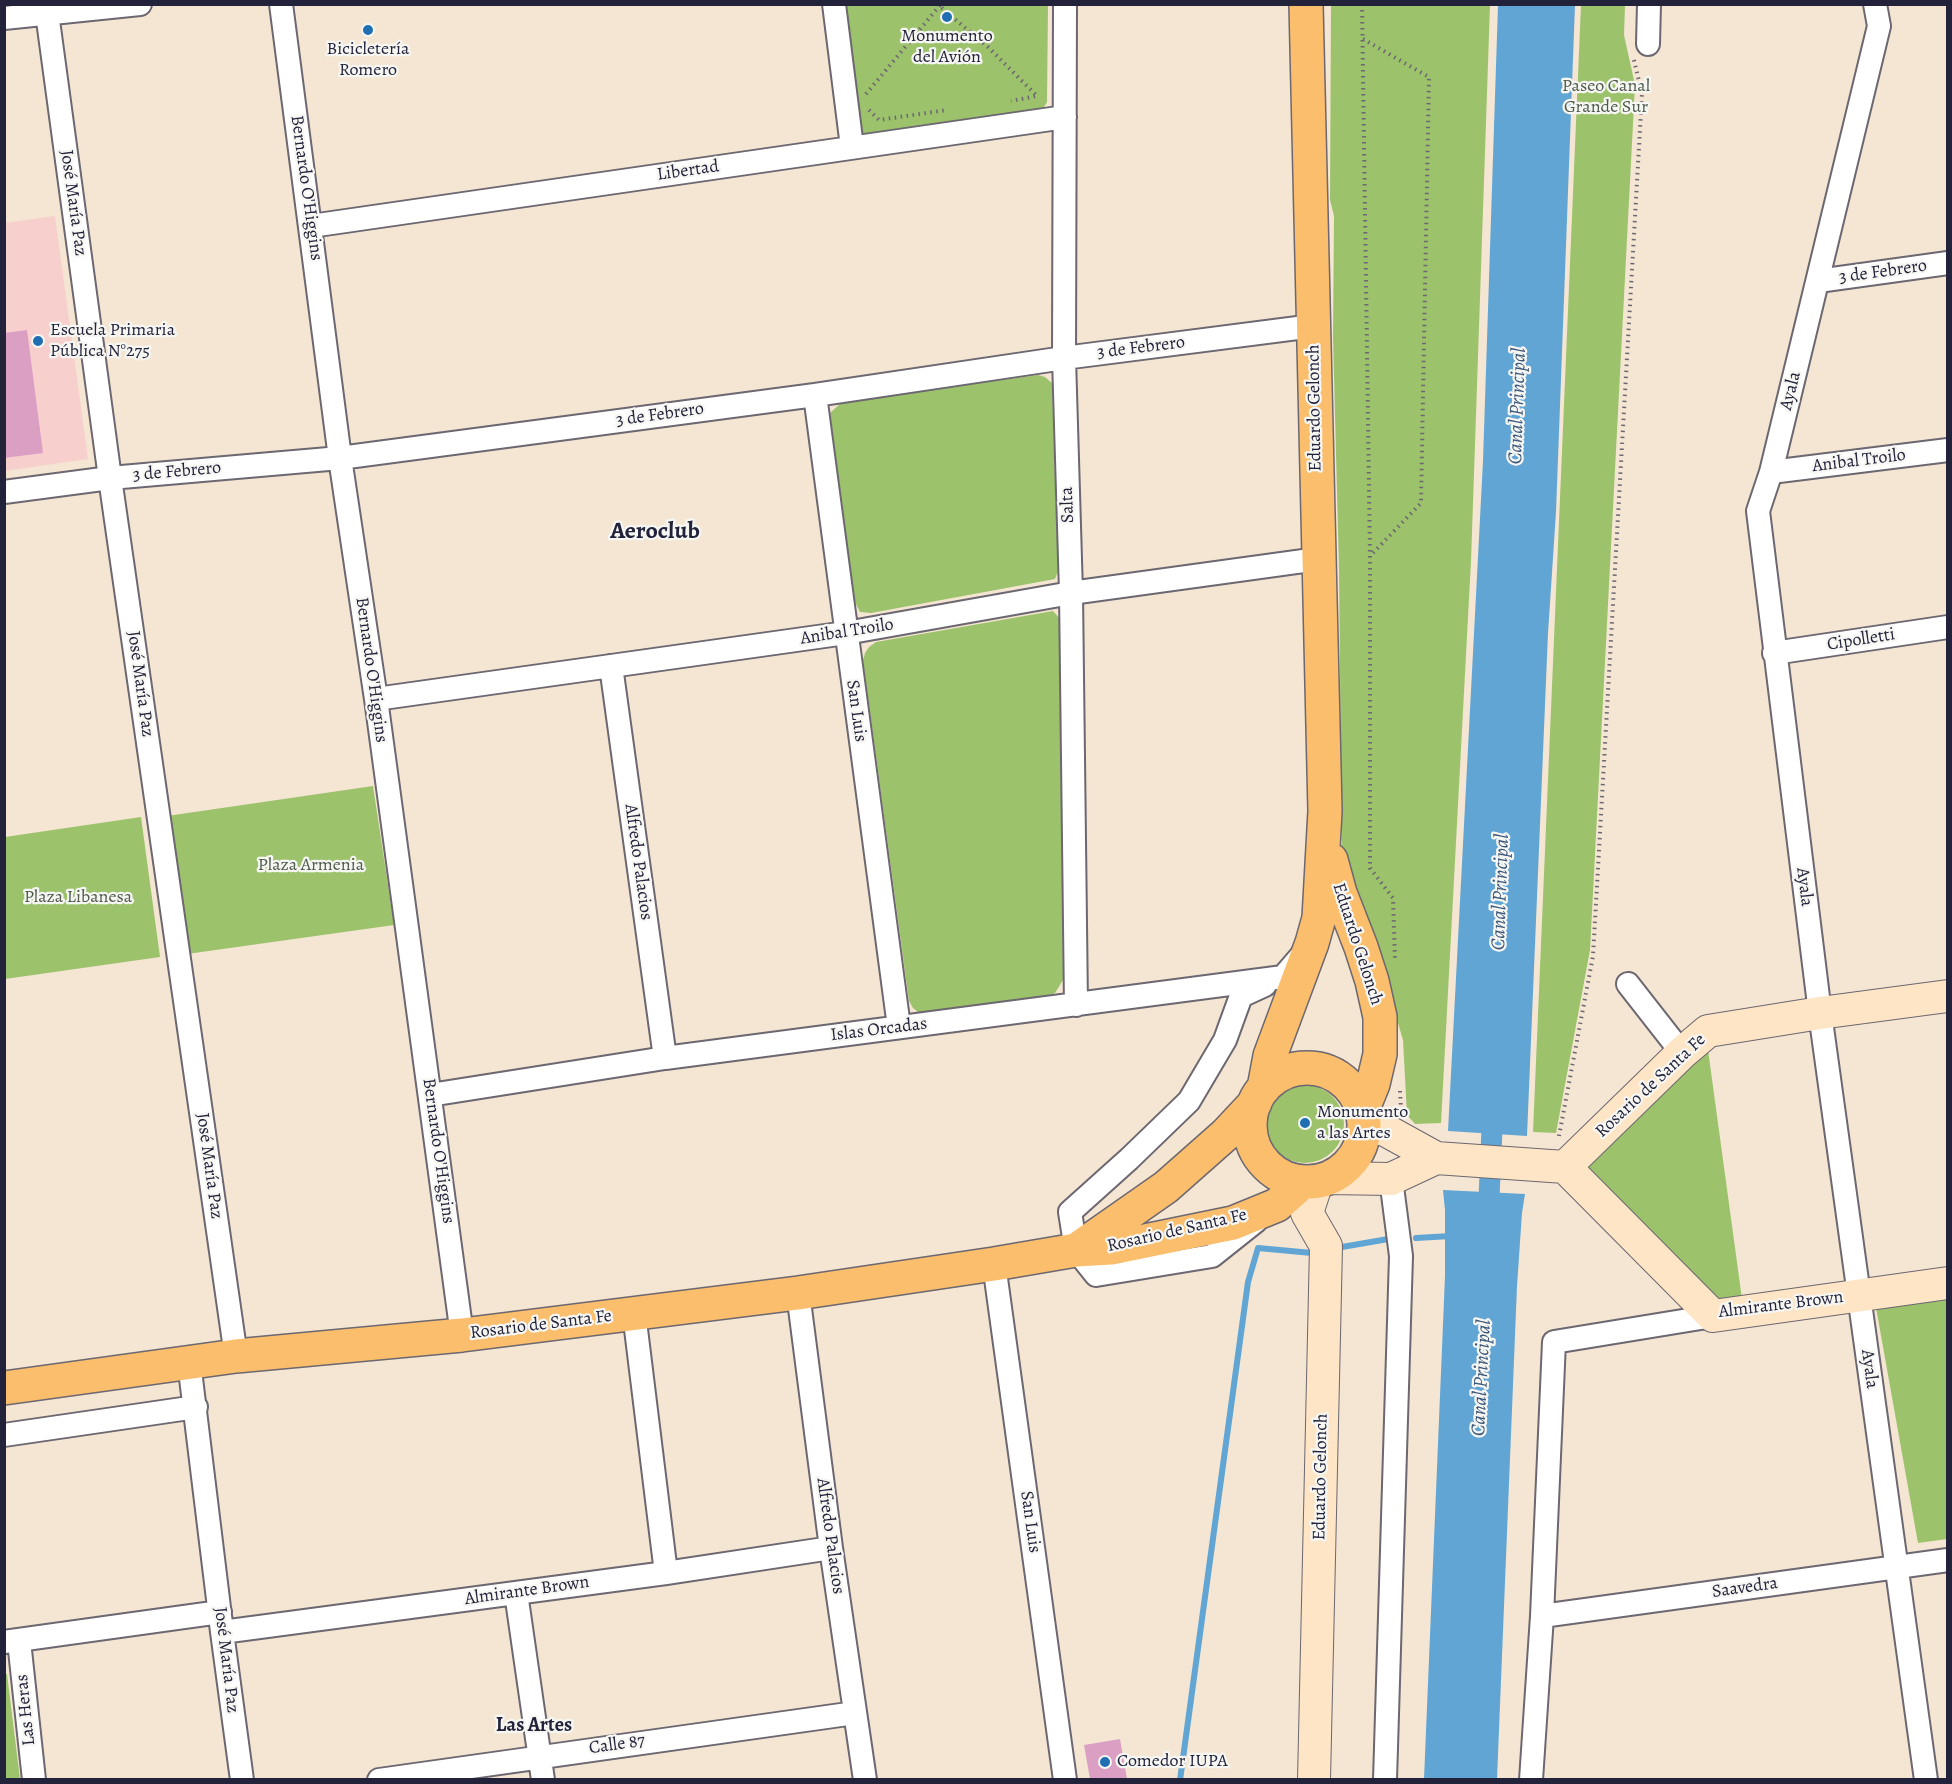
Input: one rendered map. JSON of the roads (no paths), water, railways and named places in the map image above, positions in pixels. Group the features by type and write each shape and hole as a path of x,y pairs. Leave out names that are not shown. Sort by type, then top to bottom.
{"main road":[{"name":"Eduardo Gelonch","path":"1306,4 1325,811 1319,918 1251,1116 1253,1143 1259,1155 1267,1166 1290,1180 1316,1181 1341,1171 1351,1162 1363,1137 1363,1117 1380,1054 1380,1017 1366,964 1332,865 1325,811"},
{"path":"1259,1096 1273,1080 1284,1074 1307,1068 1320,1070 1342,1080 1351,1089 1363,1117"},
{"name":"Rosario de Santa Fe","path":"1077,1250 1166,1187 1226,1134 1259,1096"},
{"name":"Rosario de Santa Fe","path":"4,1388 236,1356 462,1335 798,1293 1077,1250 1111,1248 1233,1223 1277,1205 1316,1181"}],"street":[{"path":"4,18 140,4"},
{"name":"Bernardo O'Higgins","path":"281,4 340,458 376,699 462,1335"},
{"path":"834,4 852,147"},
{"name":"Salta","path":"1065,4 1064,358 1071,593 1076,1005"},
{"path":"1641,52 1649,4"},
{"name":"Ayala","path":"1875,4 1879,26 1771,472 1758,511 1820,1013 1926,1779"},
{"name":"José María Paz","path":"47,13 110,478 236,1356"},
{"name":"Libertad","path":"311,226 1065,117"},
{"name":"3 de Febrero","path":"1818,281 1947,263"},
{"name":"3 de Febrero","path":"4,492 110,478 340,458 1313,326"},
{"name":"San Luis","path":"815,394 899,1027"},
{"name":"Anibal Troilo","path":"1771,472 1947,450"},
{"name":"Anibal Troilo","path":"376,699 846,633 1071,593 1318,559"},
{"name":"Cipolletti","path":"1774,653 1947,627"},
{"name":"Alfredo Palacios","path":"611,666 665,1058"},
{"path":"1077,1250 1070,1212 1189,1101 1225,1040 1241,996 1283,977 1312,943"},
{"name":"Islas Orcadas","path":"430,1095 665,1058 1283,977"},
{"path":"1628,984 1682,1053"},
{"name":"Rosario de Santa Fe","path":"1548,1166 1708,1031 1947,996"},
{"path":"1363,1117 1436,1158 1548,1166"},
{"path":"1316,1181 1391,1179 1436,1158"},
{"name":"Almirante Brown","path":"1548,1166 1713,1316 1947,1283"},
{"path":"1385,1779 1401,1256 1391,1179"},
{"name":"Eduardo Gelonch","path":"1314,1779 1326,1246 1307,1213 1316,1181"},
{"name":"San Luis","path":"994,1264 1065,1779"},
{"name":"Alfredo Palacios","path":"798,1293 831,1548 865,1779"},
{"path":"634,1313 666,1573"},
{"path":"1531,1779 1542,1616 1554,1342 1713,1316"},
{"name":"José María Paz","path":"189,1362 242,1779"},
{"path":"4,1435 196,1407"},
{"name":"Almirante Brown","path":"12,1641 516,1593 831,1548"},
{"name":"Saavedra","path":"1542,1616 1947,1560"},
{"path":"516,1593 543,1779"},
{"name":"Las Heras","path":"12,1641 34,1779"},
{"name":"Calle 87","path":"379,1779 855,1713"}],"water":[{"path":"1498,5 1575,5 1556,512 1548,633 1527,1136 1448,1131 1483,461"},
{"path":"1443,1190 1525,1194 1517,1286 1497,1779 1424,1779 1445,1276"}],"waterway":[{"name":"Canal Principal","path":"1488,1221 1493,1106"},
{"path":"1416,1238 1451,1236"},
{"path":"1342,1247 1394,1238"},
{"path":"1180,1780 1248,1282 1258,1248 1312,1253"}],"place":[{"name":"Monumento del Avión","path":"947,17"},
{"name":"Bicicletería Romero","path":"368,30"},
{"name":"Escuela Primaria Pública N°275","path":"38,341"},
{"name":"Monumento a las Artes","path":"1305,1123"},
{"name":"Comedor IUPA","path":"1105,1762"}],"district":[{"name":"Aeroclub","path":"655,532"},
{"name":"Las Artes","path":"534,1726"}],"park label":[{"name":"Paseo Canal Grande Sur","path":"1606,97"},
{"name":"Plaza Armenia","path":"311,866"},
{"name":"Plaza Libanesa","path":"78,898"}]}
